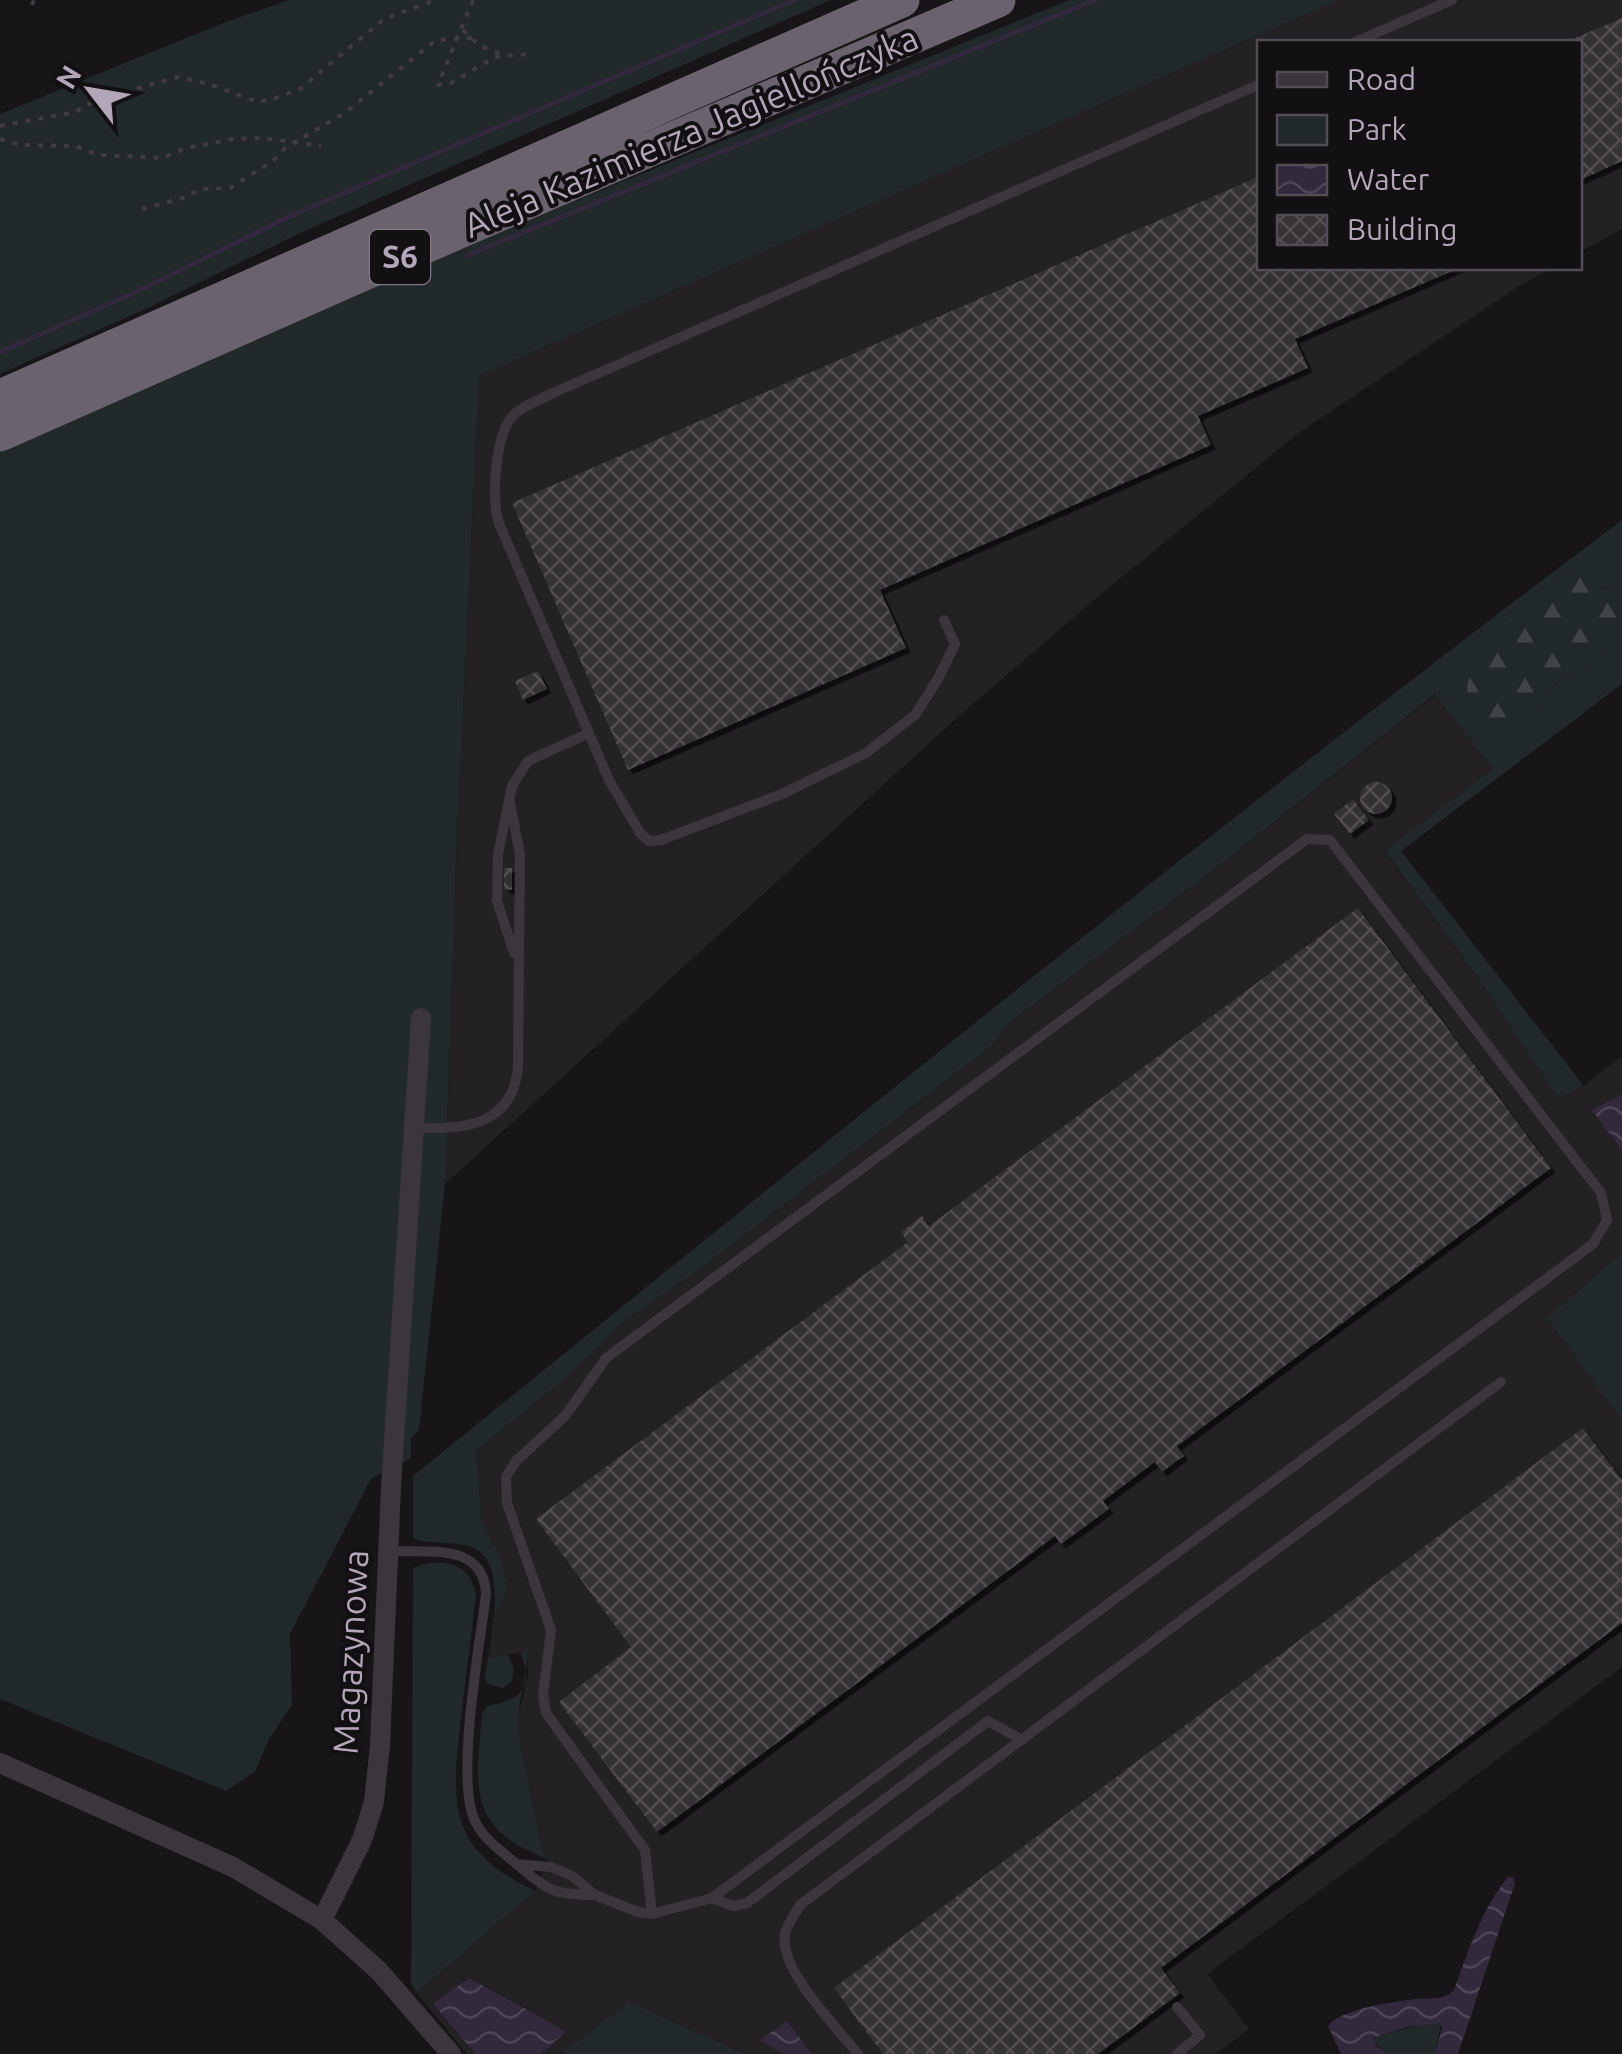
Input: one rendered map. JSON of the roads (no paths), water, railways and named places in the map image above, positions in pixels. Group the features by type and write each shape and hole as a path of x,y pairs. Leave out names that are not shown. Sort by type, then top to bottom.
{"highway":[{"name":"Aleja Kazimierza Jagiellończyka","path":"0,396 902,0"},
{"name":"Aleja Kazimierza Jagiellończyka","path":"0,434 998,0"}],"street":[{"name":"Magazynowa","path":"322,1920 362,1840 374,1802 421,1018"},
{"path":"0,1763 233,1867 322,1920 379,1972 451,2054"}],"lane":[{"path":"1360,40 1452,0"},
{"path":"944,620 955,644 939,677 906,722 866,753 805,784 661,840 649,841 609,780 498,521 495,482 506,428 514,414 553,393 1257,85"},
{"path":"518,963 497,902 498,854 512,786 528,761 588,733"},
{"path":"414,1128 470,1127 488,1118 511,1095 518,1068 520,854 510,802"},
{"path":"516,1864 551,1867 572,1876 595,1895 638,1912 652,1914 712,1898 1573,1260 1602,1233 1607,1220 1600,1193 1330,840 1306,839 606,1358 565,1416 516,1461 506,1477 507,1503 551,1630 543,1694 546,1713 645,1850 652,1914"},
{"path":"858,2054 796,1975 785,1951 785,1932 800,1906 1501,1382"},
{"path":"389,1550 452,1554 478,1566 485,1578 465,1780 474,1820 499,1851 543,1888 563,1895 595,1895"},
{"path":"712,1898 733,1906 748,1903 988,1720 1022,1740"},
{"path":"1177,2007 1200,2036 1177,2054"}],"water":[{"path":"1622,1094 1622,1150 1592,1110"},
{"path":"1508,1877 1513,1877 1515,1883 1458,2054 1435,2054 1440,2023 1407,2027 1373,2038 1376,2046 1389,2054 1341,2054 1328,2026 1334,2020 1369,2007 1441,1997 1454,1990 1483,1917"},
{"path":"469,1978 565,2032 541,2054 476,2054 433,2004"},
{"path":"787,2021 812,2054 784,2054 760,2040"}],"waterway":[{"path":"0,352 136,292 288,217 794,0"},
{"path":"468,255 1095,0"}]}
